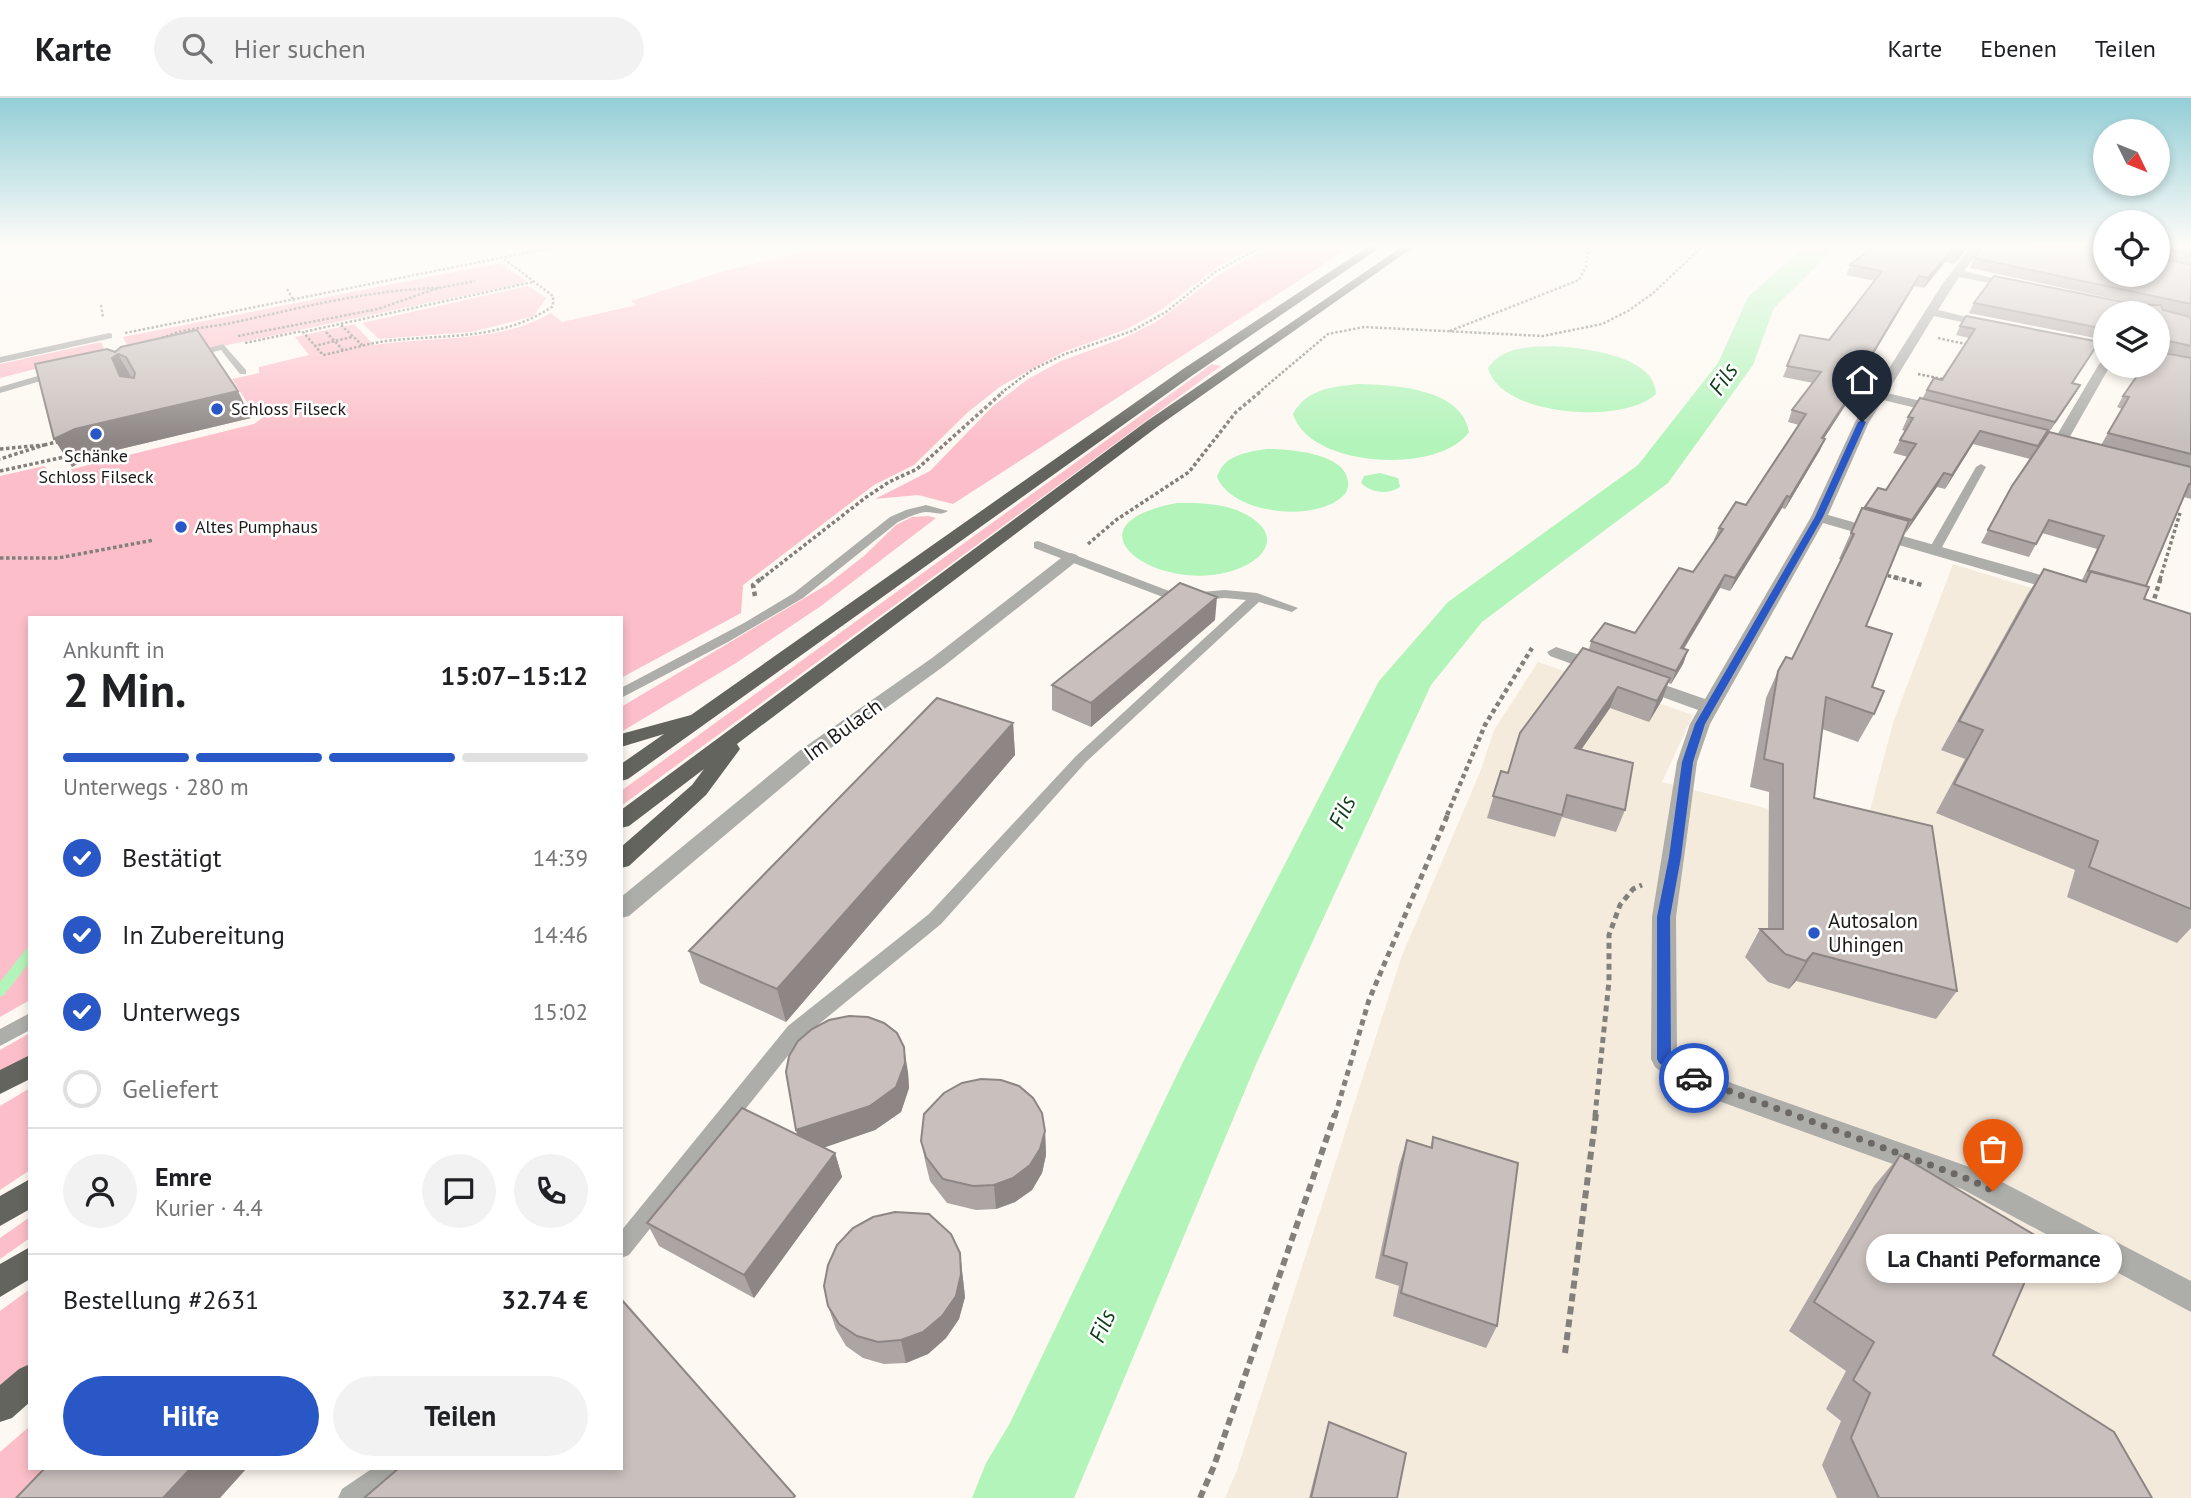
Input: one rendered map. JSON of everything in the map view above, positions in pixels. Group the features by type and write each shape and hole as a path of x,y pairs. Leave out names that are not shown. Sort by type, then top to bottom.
{"highway":[{"path":"623,773 1188,372 1279,311"},
{"path":"623,820 1153,424 1316,311"},
{"path":"623,740 706,714"},
{"path":"623,858 699,790 744,729"},
{"path":"0,1083 28,1067"},
{"path":"0,1213 28,1193"},
{"path":"0,1282 28,1262"},
{"path":"0,1406 28,1382"}],"street":[{"path":"1998,325 1930,312 1862,422 1819,517 1700,724 1687,762 1664,917 1664,1059 1683,1074 1726,1092 1971,1180 2191,1297"},
{"path":"2052,336 2093,344"},
{"path":"2081,446 2054,438 2095,378"},
{"path":"1879,395 1962,415"},
{"path":"1819,517 2076,591"},
{"name":"Im Bulach","path":"623,908 806,757 938,662 1071,558"},
{"path":"1556,652 1710,708"}],"lane":[{"path":"0,360 109,336"},
{"path":"174,358 223,347 243,372"},
{"path":"0,390 27,380 66,371"},
{"path":"1935,549 1981,467"},
{"path":"623,693 765,615 821,579 899,515 932,507 942,511"},
{"path":"1038,545 1176,598 1225,594 1257,597 1292,608"},
{"path":"623,1246 795,1032 935,919 1081,759 1257,597"},
{"path":"0,1038 28,1022"},
{"path":"351,1498 393,1470"}],"path":[{"path":"109,336 239,311"},
{"path":"151,345 162,338 189,329 234,322 275,311"},
{"path":"231,337 363,311"},
{"path":"223,347 401,311"},
{"path":"298,325 323,355 384,341 471,335 540,317 547,311"},
{"path":"765,615 756,600 753,585 865,498 889,482 917,469 1001,393 1032,370 1132,331 1167,311"},
{"path":"1447,332 1501,311"},
{"path":"1071,558 1116,520 1189,472 1236,412 1328,334 1364,327 1543,336 1602,324 1627,311"},
{"path":"334,318 363,346"},
{"path":"326,332 344,351"},
{"path":"1917,333 1971,345"},
{"path":"314,345 353,337"},
{"path":"1895,368 1948,381"},
{"path":"0,459 65,440"},
{"path":"0,449 44,445"},
{"path":"0,471 69,456"},
{"path":"2150,612 2180,513"},
{"path":"0,558 32,562 79,556 154,540"},
{"path":"1881,573 1922,584"},
{"path":"1200,1498 1214,1466 1329,1136 1369,1000 1430,851 1485,725 1530,649 1542,647 1556,652"},
{"path":"1565,1353 1591,1160 1609,981 1609,935 1620,905 1633,889 1672,873"}],"shaded area":[{"path":"254,311 388,311 147,362 130,351 123,337"},
{"path":"414,311 537,311 534,316 472,332 379,339 362,323"},
{"path":"608,311 1159,311 1127,329 1063,352 1001,386 968,412 914,465 874,485 743,585 741,613 623,677 623,616 28,616 28,1001 0,1017 0,476 44,466 52,474 254,424 270,412 252,410 232,379 259,373 259,367 309,355 295,337 354,324 374,345 487,334 531,323 551,313 562,322"},
{"path":"1170,311 1251,311 953,504 918,495 875,499 930,471 993,406 1028,379 1061,361 1124,338 1156,322"},
{"path":"101,342 109,359 66,361 0,378 0,364"},
{"path":"1554,346 1599,352 1631,362 1644,370 1653,381 1656,394 1640,404 1618,410 1565,411 1538,406 1515,397 1498,384 1488,368 1501,355 1517,349"},
{"path":"1212,364 1221,366 623,805 623,790"},
{"path":"1358,384 1407,388 1440,398 1454,406 1464,417 1469,432 1453,446 1431,455 1376,459 1348,455 1323,446 1304,432 1293,414 1305,399 1329,388"},
{"path":"1267,449 1315,454 1337,464 1345,472 1347,491 1330,504 1314,510 1295,512 1256,506 1226,490 1217,477 1230,459 1244,453"},
{"path":"1380,473 1398,478 1400,487 1380,492 1361,483 1364,476"},
{"path":"1177,503 1221,506 1245,514 1258,522 1265,531 1265,548 1251,563 1228,572 1200,576 1172,573 1149,565 1131,553 1123,540 1126,526 1143,513"},
{"path":"912,517 936,518 821,606 736,663 623,731 623,706 828,584 864,556 896,525"},
{"path":"1953,564 2191,637 2191,1498 1225,1498 1237,1470 1401,958 1480,772 1494,730 1538,662 1693,715 1662,782 1864,833 1893,723"},
{"path":"28,1034 28,1059 0,1074 0,1050"},
{"path":"28,1089 28,1171 0,1190 0,1106"},
{"path":"28,1218 28,1239 0,1259 0,1238"},
{"path":"28,1290 28,1370 0,1393 0,1311"},
{"path":"28,1428 28,1470 44,1470 18,1498 0,1498 0,1452"}],"building":[{"path":"1851,311 1898,311 1872,354 1876,355 1822,438 1825,439 1790,497 1787,496 1735,578 1725,575 1681,648 1688,650 1676,671 1591,641 1605,623 1635,633 1679,568 1693,572 1723,529 1719,528 1736,502 1746,505 1806,414 1792,410 1821,372 1787,366 1800,335 1829,340"},
{"path":"2016,311 2093,311 2093,327"},
{"path":"2170,312 2191,317 2191,346 2170,341"},
{"path":"1966,316 2093,341 2093,351 2072,383 2080,385 2055,422 1927,390 1934,378 1942,380 1975,329 1960,326"},
{"path":"197,330 238,391 75,429 54,439 35,364 107,349 115,352 121,347","holes":["118,354 126,357 135,373 134,378 120,376 112,358"]},
{"path":"2170,354 2191,358 2191,454 2108,433 2129,397 2123,396 2136,378 2170,378"},
{"path":"1920,398 2048,430 2038,446 1980,431 1952,475 1944,473 1912,520 1865,507 1878,488 1886,490 1916,444 1900,440 1913,418 1908,417"},
{"path":"2049,432 2191,467 2191,484 2146,586 2088,571 2104,536 2049,520 2036,544 1988,530 2012,486"},
{"path":"1862,508 1909,521 1866,626 1892,634 1872,687 1884,691 1874,714 1826,697 1814,798 1932,826 1957,991 1813,953 1806,961 1785,954 1760,929 1783,929 1783,764 1764,759 1778,671 1786,657 1792,659 1854,534 1851,533"},
{"path":"2044,569 2086,582 2091,571 2149,587 2144,599 2191,614 2191,909 2089,867 2098,841 1954,784 1983,730 1959,721"},
{"path":"1180,583 1217,597 1091,703 1052,685"},
{"path":"1583,648 1670,678 1657,701 1618,687 1575,748 1633,763 1625,810 1567,795 1562,815 1493,796 1501,771 1508,773 1520,733"},
{"path":"937,698 1013,723 777,989 689,951"},
{"path":"849,1016 868,1017 884,1023 897,1033 904,1047 905,1063 896,1087 870,1106 796,1130 786,1072 789,1056 798,1041 812,1029 829,1020"},
{"path":"981,1079 1001,1080 1019,1086 1033,1098 1042,1113 1045,1131 1040,1149 1030,1165 1013,1178 994,1185 973,1186 943,1179 926,1157 921,1141 924,1114 944,1093 962,1083"},
{"path":"742,1108 835,1153 744,1275 647,1223"},
{"path":"1433,1137 1518,1163 1497,1326 1401,1293 1407,1263 1383,1255 1407,1140 1432,1148"},
{"path":"1900,1155 2043,1240 1993,1355 2114,1432 2152,1498 1879,1498 1851,1438 1870,1393 1853,1380 1874,1342 1814,1302"},
{"path":"895,1212 929,1214 951,1234 960,1253 961,1274 956,1296 942,1316 923,1332 901,1340 878,1342 857,1336 839,1324 828,1306 824,1286 828,1265 837,1245 853,1228 873,1217"},
{"path":"623,1301 795,1496 793,1498 364,1498 397,1470 623,1470"},
{"path":"1329,1422 1406,1453 1397,1498 1311,1498"},
{"path":"43,1470 189,1470 163,1498 16,1498"}],"waterway":[{"name":"Fils","path":"1021,1498 1044,1457 1220,1062 1406,681 1465,612 1653,474 1735,365 1756,311"},
{"path":"0,991 28,956"}],"way so far":[{"path":"1694,1078 1971,1180 1993,1191"}],"place":[{"name":"Schloss Filseck","path":"217,409"},
{"name":"Schänke Schloss Filseck","path":"96,434"},
{"name":"Altes Pumphaus","path":"181,527"},
{"name":"Autosalon Uhingen","path":"1814,933"},
{"name":"La Chanti Peformance","path":"1993,1191"}],"route":[{"path":"1694,1078 1683,1074 1664,1059 1664,917 1687,762 1700,724 1819,517 1862,422"}]}
